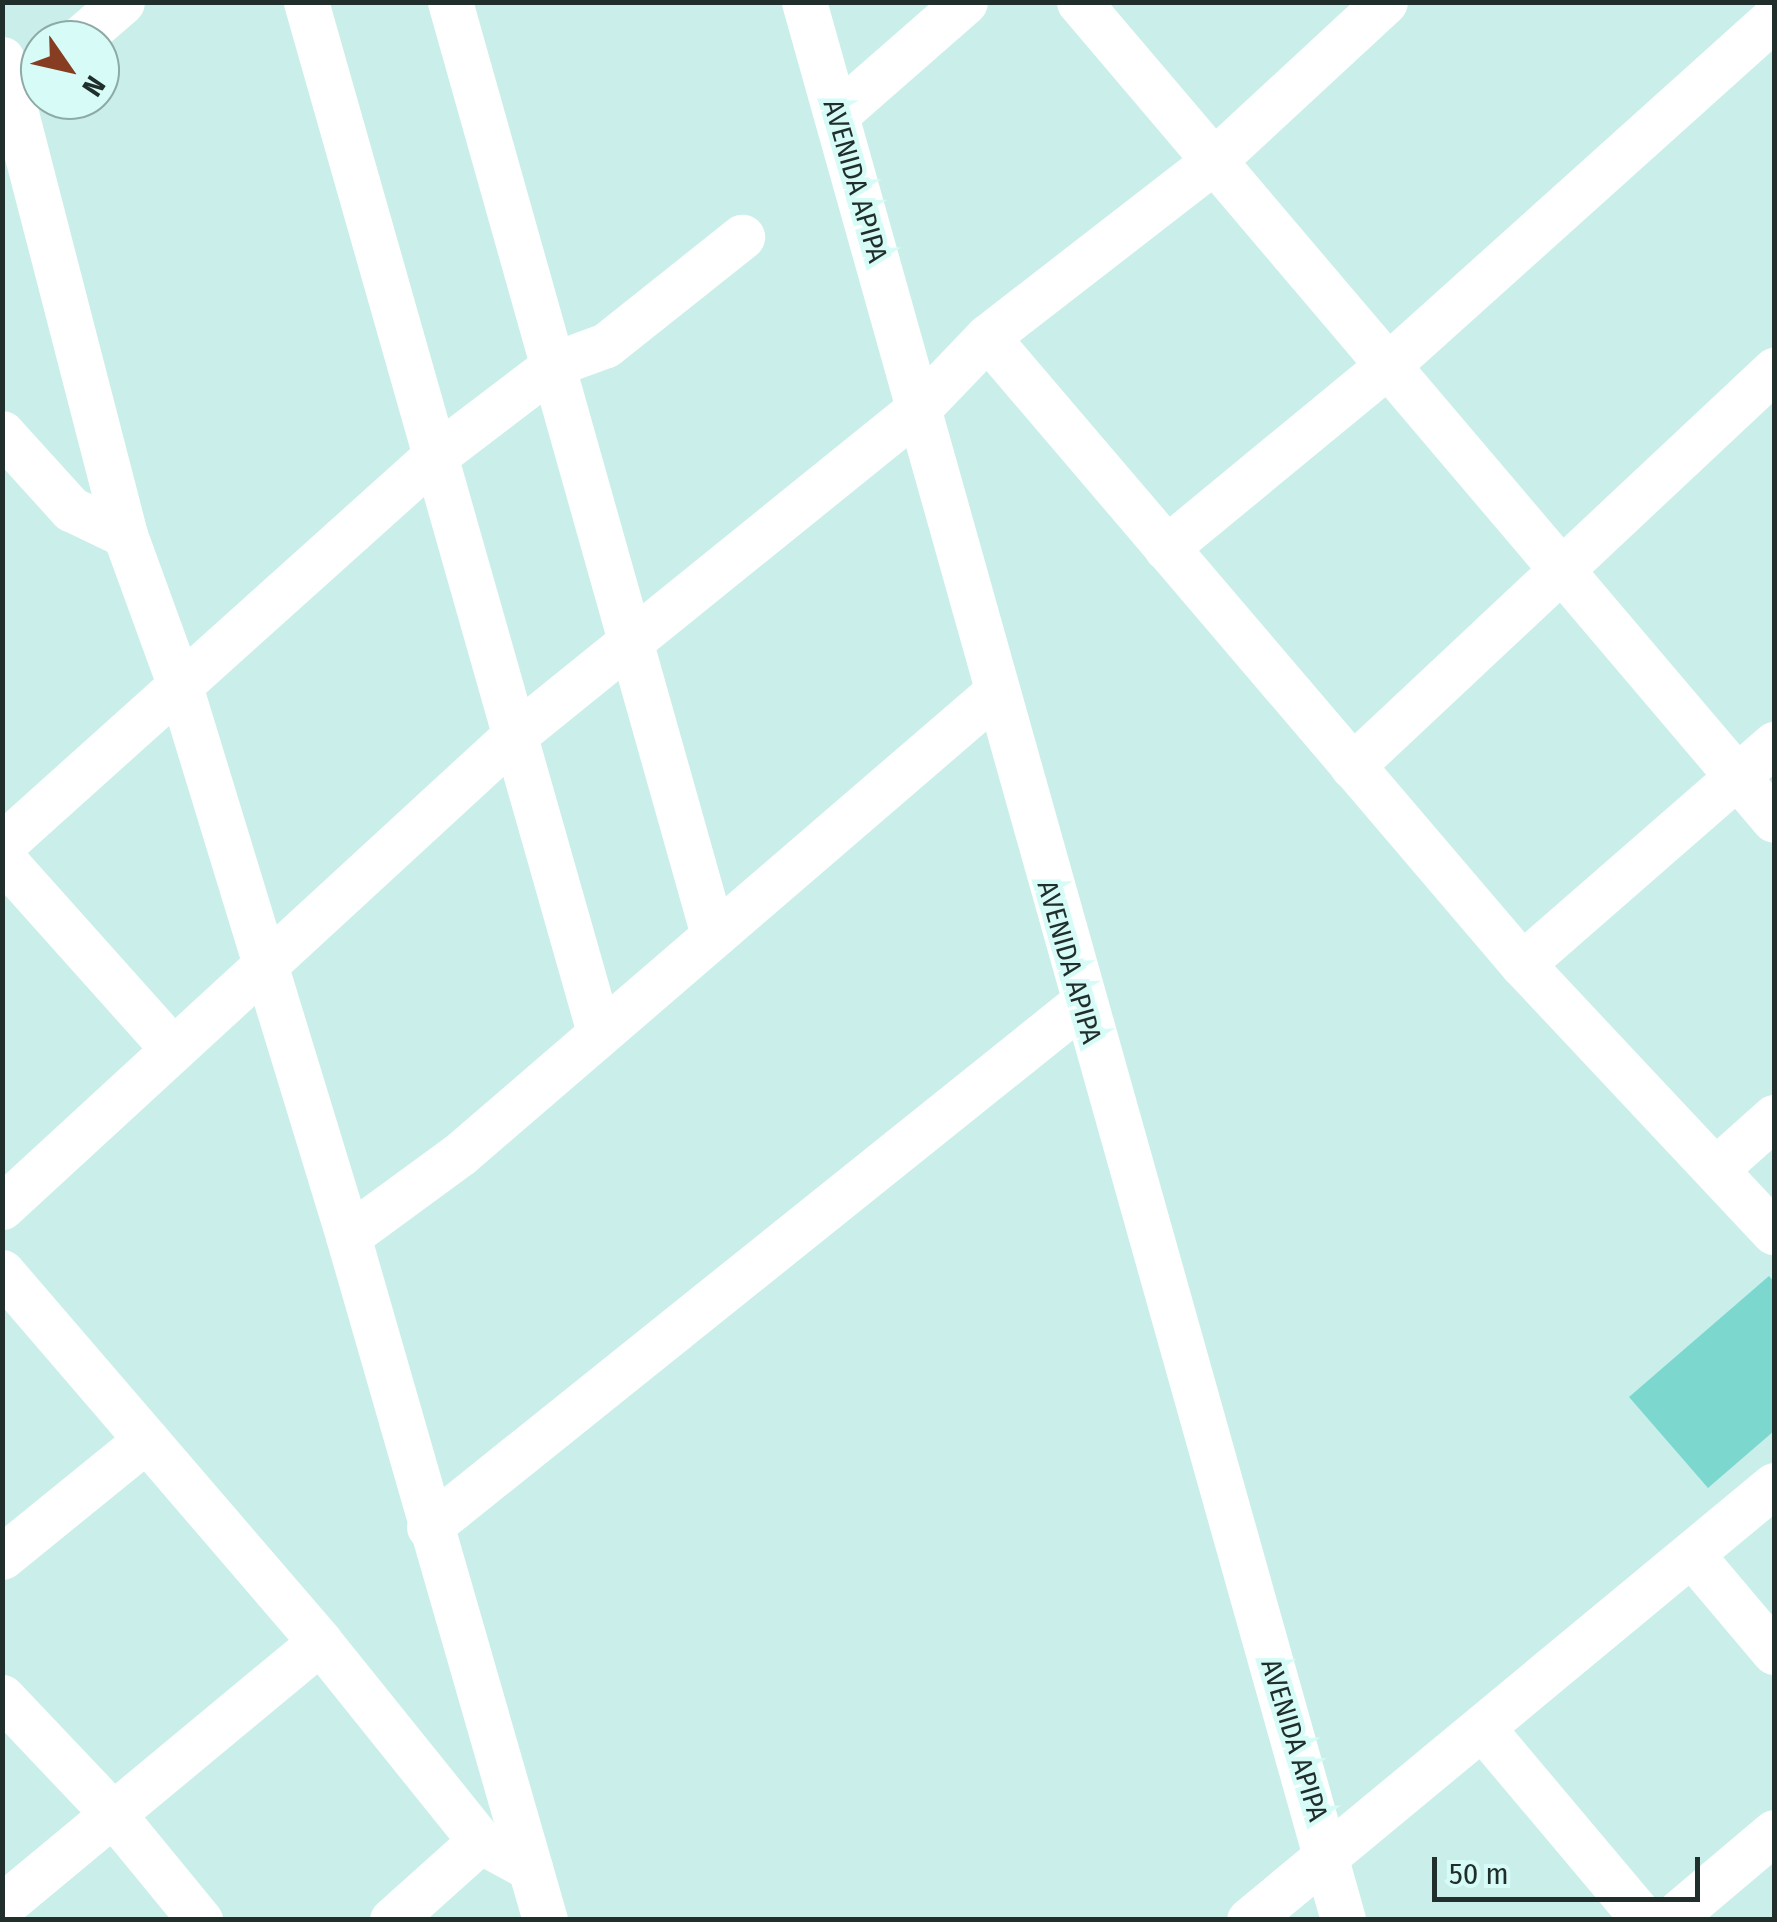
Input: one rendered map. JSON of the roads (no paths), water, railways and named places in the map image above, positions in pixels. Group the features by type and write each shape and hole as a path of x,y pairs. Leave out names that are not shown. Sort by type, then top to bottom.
{"street":[{"path":"101,20 122,2"},
{"path":"306,2 599,1032"},
{"path":"450,2 557,363 630,644 712,931"},
{"name":"AVENIDA APIPA","path":"804,2 994,695 1329,1856 1343,1920"},
{"path":"837,114 965,2"},
{"path":"1078,2 1211,163 1561,565 1774,820"},
{"path":"2,1207 516,734 918,409 988,337 1211,163 1385,2"},
{"path":"1166,548 1388,366 1774,18"},
{"path":"15,83 125,535 180,686 348,1236 545,1920"},
{"path":"2,845 435,456 557,363 606,346 742,237"},
{"path":"988,337 1522,964 1718,1167 1774,1232"},
{"path":"1352,766 1561,565 1774,370"},
{"path":"2,433 71,509 125,535"},
{"path":"348,1236 460,1154 712,931 994,695"},
{"path":"1522,964 1774,744"},
{"path":"2,858 172,1049"},
{"path":"429,1527 1081,1004"},
{"path":"1718,1167 1774,1117"},
{"path":"2,1272 320,1642 480,1841 530,1868"},
{"path":"2,1557 146,1440"},
{"path":"1250,1920 1484,1730 1774,1484"},
{"path":"1692,1556 1774,1652"},
{"path":"2,1906 320,1642"},
{"path":"2,1696 112,1812 200,1920"},
{"path":"1484,1730 1644,1920"},
{"path":"1670,1920 1774,1832"},
{"path":"392,1920 480,1841"}]}
